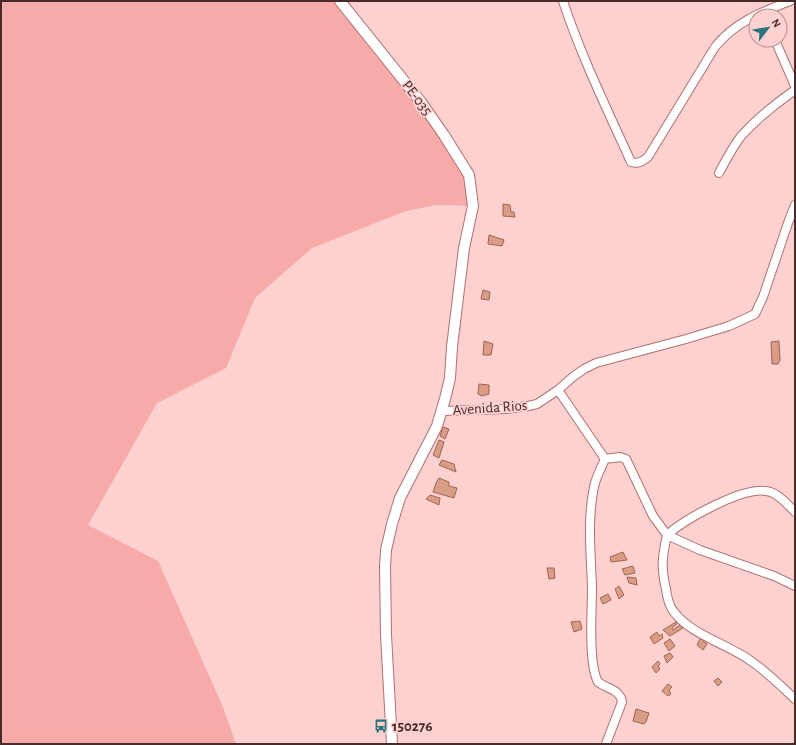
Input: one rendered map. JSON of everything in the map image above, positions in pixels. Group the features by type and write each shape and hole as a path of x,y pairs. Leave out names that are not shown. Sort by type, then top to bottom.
{"main road":[{"name":"PE-035","path":"340,1 421,102 444,135 469,175 472,206 464,248 450,378 442,411 437,426 400,498 386,550 386,636 392,744"}],"street":[{"path":"563,1 578,44 618,134 631,162 637,163 648,157 715,47 722,38 748,19"},
{"path":"775,8 790,1"},
{"path":"778,48 795,86"},
{"path":"719,173 732,149 742,136 771,108 795,90"},
{"name":"Avenida Rios","path":"442,411 528,406 541,402 574,376 596,363 730,326 755,314 763,297 795,205"},
{"path":"558,390 605,459"},
{"path":"605,459 620,457 626,460 653,516 667,535 700,550 774,576 795,586"},
{"path":"605,459 594,486 592,504 590,558 593,656 595,673 598,682 616,692 622,698 622,702 606,744"},
{"path":"795,512 772,493 759,490 748,492 694,516 681,524 667,535 662,556 662,572 669,604 673,612 683,622 700,633 751,660 795,699"}],"shaded area":[{"path":"1,1 340,1 469,175 473,206 436,205 406,211 312,248 255,298 226,368 157,403 88,525 158,561 223,707 236,744 1,744"}],"building":[{"path":"503,204 510,205 511,212 514,212 515,217 503,216"},
{"path":"489,235 504,240 502,246 488,244"},
{"path":"483,290 490,292 489,300 481,299"},
{"path":"484,341 493,344 491,355 483,355"},
{"path":"779,341 780,360 778,364 772,364 771,342"},
{"path":"479,384 489,385 489,394 482,396 478,394"},
{"path":"443,427 449,429 445,439 440,436"},
{"path":"439,440 444,442 439,458 433,455"},
{"path":"442,460 454,464 456,472 439,465"},
{"path":"439,478 449,482 449,486 457,488 454,498 433,492"},
{"path":"430,495 440,498 439,505 426,499"},
{"path":"623,552 627,560 611,562 610,557"},
{"path":"633,566 635,573 625,575 622,569"},
{"path":"547,568 554,568 555,578 549,579"},
{"path":"627,577 636,578 637,585 629,583"},
{"path":"619,586 624,595 619,599 615,589"},
{"path":"608,594 611,600 603,604 600,598"},
{"path":"580,621 582,629 574,632 571,622"},
{"path":"676,622 677,624 672,628 673,630 680,625 683,628 670,636 663,630"},
{"path":"657,632 659,636 662,634 663,638 654,644 650,637"},
{"path":"701,637 705,639 703,641 707,644 703,650 697,645"},
{"path":"670,639 675,646 669,651 664,643"},
{"path":"670,653 673,657 667,663 664,656"},
{"path":"658,661 660,664 658,666 660,669 656,673 652,667"},
{"path":"718,678 722,682 718,686 714,681"},
{"path":"668,684 672,687 669,690 671,694 668,696 662,691"},
{"path":"636,709 649,713 644,724 633,721"}],"place":[{"name":"150276","path":"381,726"}]}
